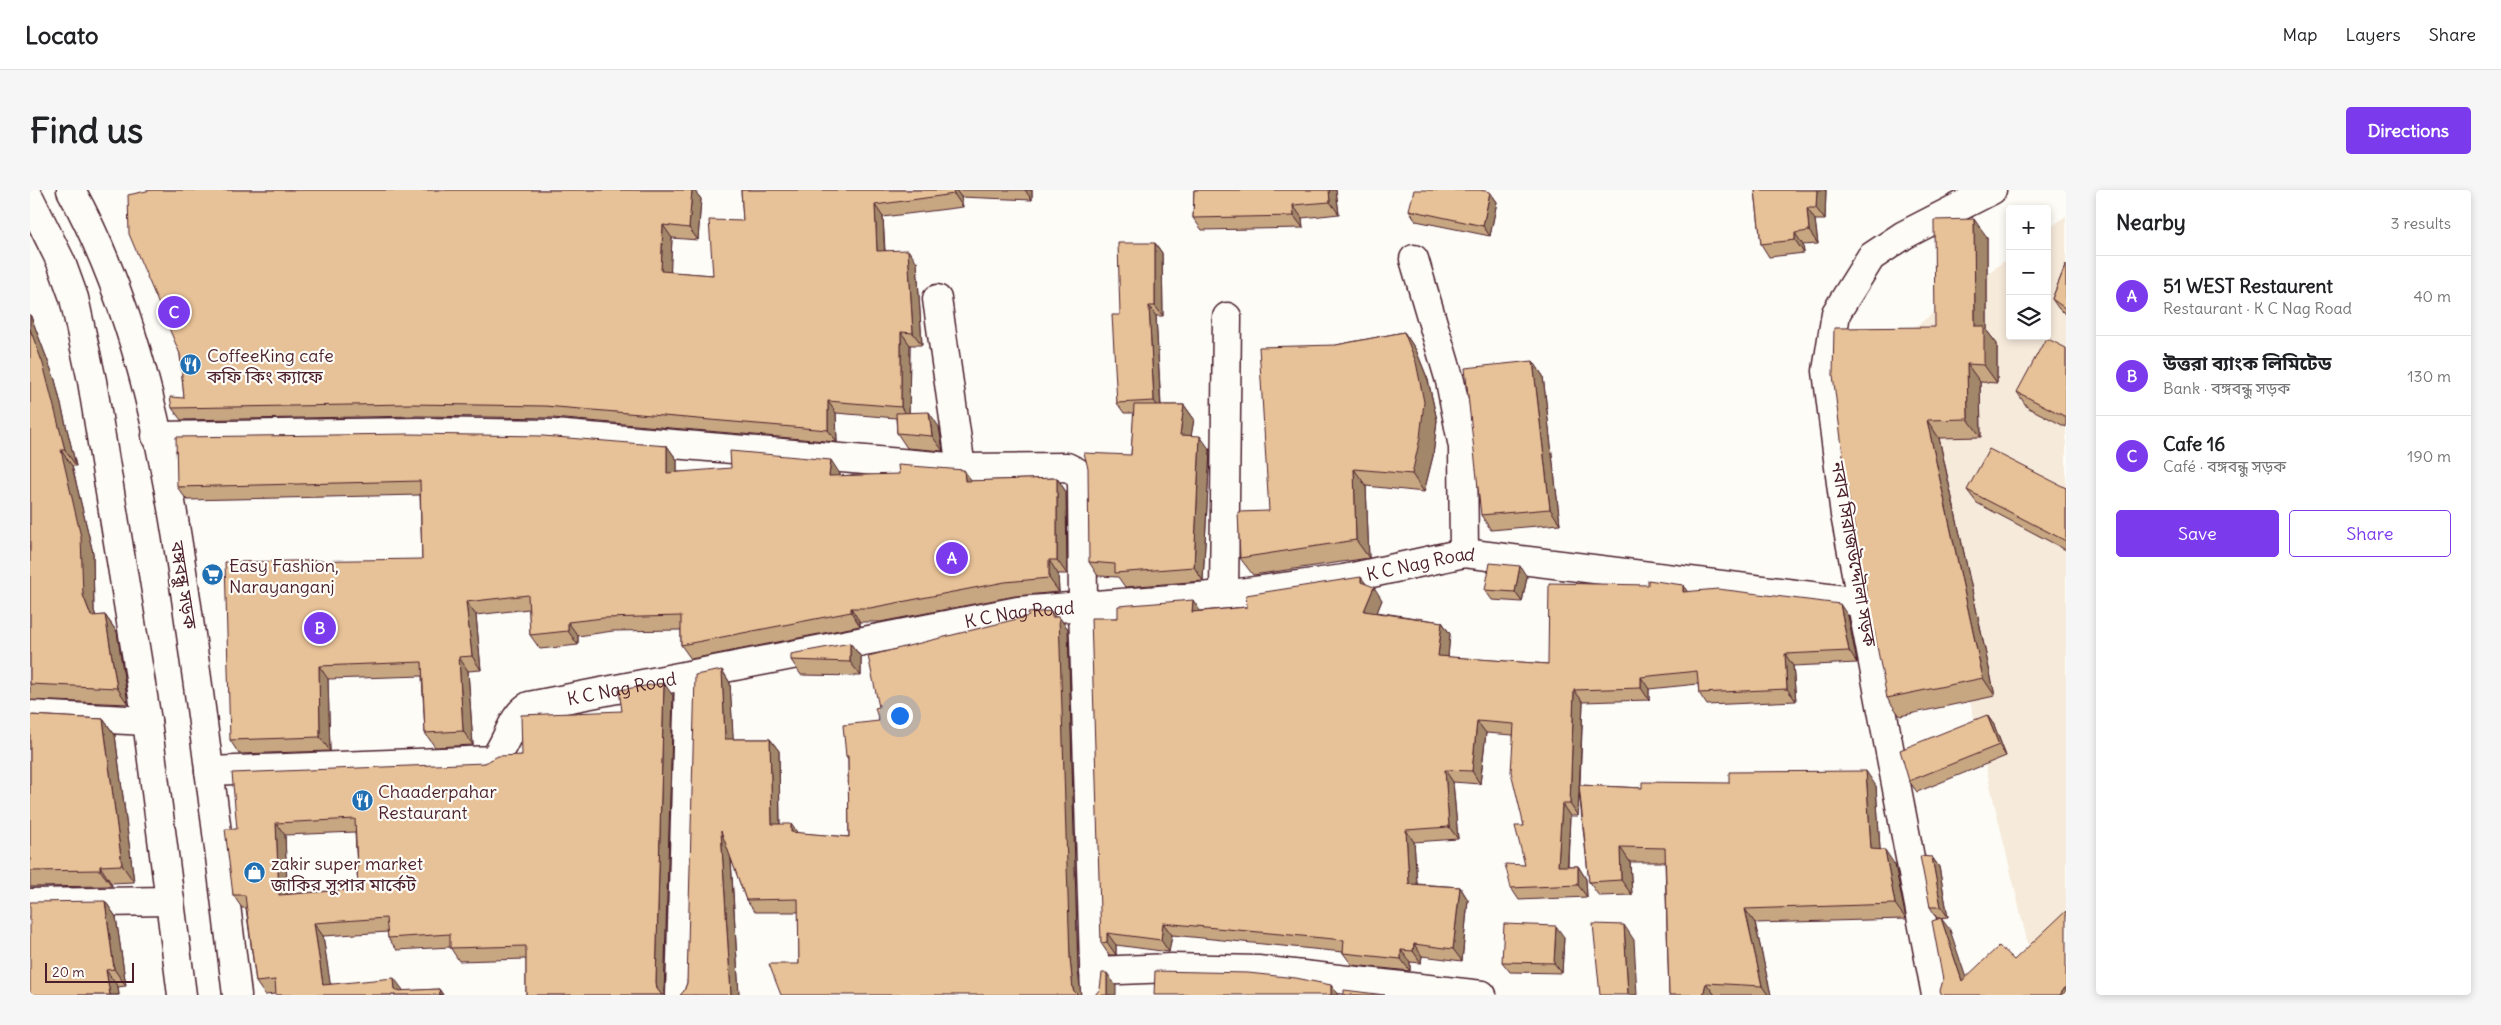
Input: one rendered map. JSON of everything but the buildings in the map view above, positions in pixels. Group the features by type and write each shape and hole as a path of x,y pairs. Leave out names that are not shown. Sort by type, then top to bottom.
{"street":[{"name":"বঙ্গবন্ধু সড়ক","path":"72,190 100,251 123,309 139,359 156,436 186,598 237,995"},
{"name":"নবাব সিরাজউদ্দৌলা সড়ক","path":"1936,995 1844,515 1827,371 1836,313 1871,257 1904,235 1992,190"},
{"path":"30,199 62,262 80,322 110,482 147,721 182,995"},
{"path":"1414,259 1450,381 1463,447 1464,553"},
{"path":"937,300 961,468"},
{"path":"1224,595 1227,317"},
{"path":"156,436 419,432 553,434 961,468 1067,468 1077,472 1082,482 1083,607 1094,983 1171,968 1258,970 1482,995"},
{"name":"K C Nag Road","path":"209,771 493,760 503,749 505,737 522,710 530,706 689,677 1018,611 1224,595 1344,579 1464,553 1861,602"},
{"path":"680,995 689,677"},
{"path":"30,715 147,721"},
{"path":"30,903 170,900"}],"shaded area":[{"path":"2066,216 2066,995 2040,995 1886,348 2006,260 2006,340 2051,340 2051,227"}],"place":[{"name":"Cafe 16","path":"174,312"},
{"name":"CoffeeKing cafe কফি কিং ক্যাফে","path":"191,365"},
{"name":"51 WEST Restaurent","path":"952,558"},
{"name":"Easy Fashion, Narayanganj","path":"213,575"},
{"name":"উত্তরা ব্যাংক লিমিটেড","path":"320,628"},
{"name":"Chaaderpahar Restaurant","path":"362,801"},
{"name":"zakir super market জাকির সুপার মার্কেট","path":"255,873"}]}
